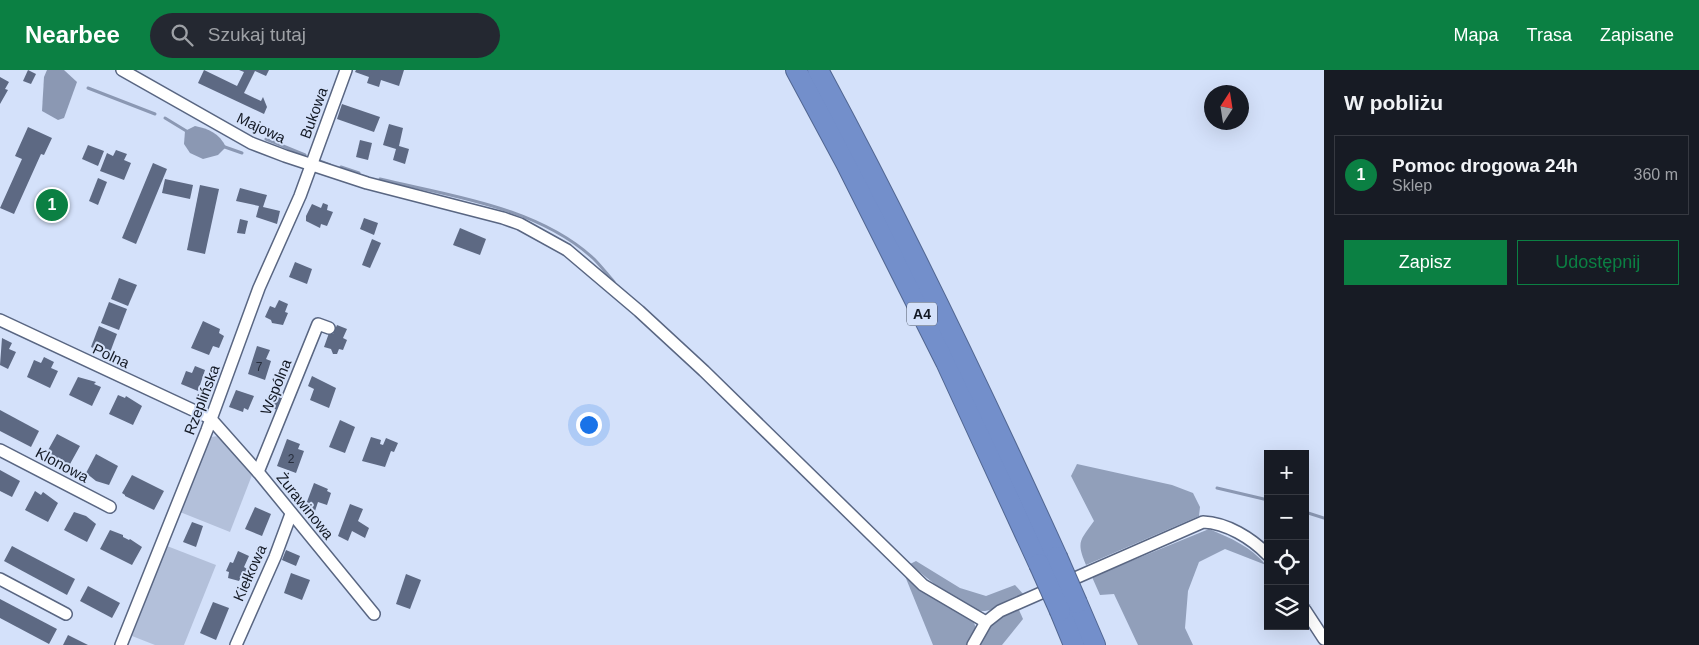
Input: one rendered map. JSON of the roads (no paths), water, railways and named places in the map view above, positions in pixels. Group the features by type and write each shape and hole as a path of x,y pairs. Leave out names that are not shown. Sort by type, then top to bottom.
{"highway":[{"name":"A4","path":"796,70 846,163 1048,560"},
{"name":"A4","path":"818,70 868,163 955,335 1069,607 1095,645"},
{"name":"A4","path":"1069,607 1074,645"}],"street":[{"name":"Majowa","path":"122,70 251,143 311,166 396,191 511,221 567,250 639,311 704,371 923,584 986,622"},
{"name":"Bukowa","path":"311,166 346,70"},
{"name":"Rzeplińska","path":"121,645 259,288 284,236 311,166"},
{"name":"Polna","path":"0,320 210,418"},
{"name":"Wspólna","path":"258,472 318,324 329,328"},
{"name":"Żurawinowa","path":"210,418 258,472 374,614"},
{"name":"Klonowa","path":"0,450 110,507"},
{"name":"Kiełkowa","path":"236,645 275,557 291,514"},
{"path":"973,645 986,622 1000,611 1204,522 1218,523 1230,528 1264,552"},
{"path":"0,579 66,614"},
{"path":"1309,616 1324,639"}],"waterway":[{"path":"88,88 155,114"},
{"path":"165,118 188,132"},
{"path":"266,139 305,155"},
{"path":"222,146 242,153"},
{"path":"317,160 330,165"},
{"path":"341,167 359,173"},
{"path":"380,179 464,198 520,215 572,241 594,259 614,282"},
{"path":"1217,488 1264,499"},
{"path":"1309,513 1324,518"}],"place":[{"name":"Pomoc drogowa 24h","path":"52,205"}]}
